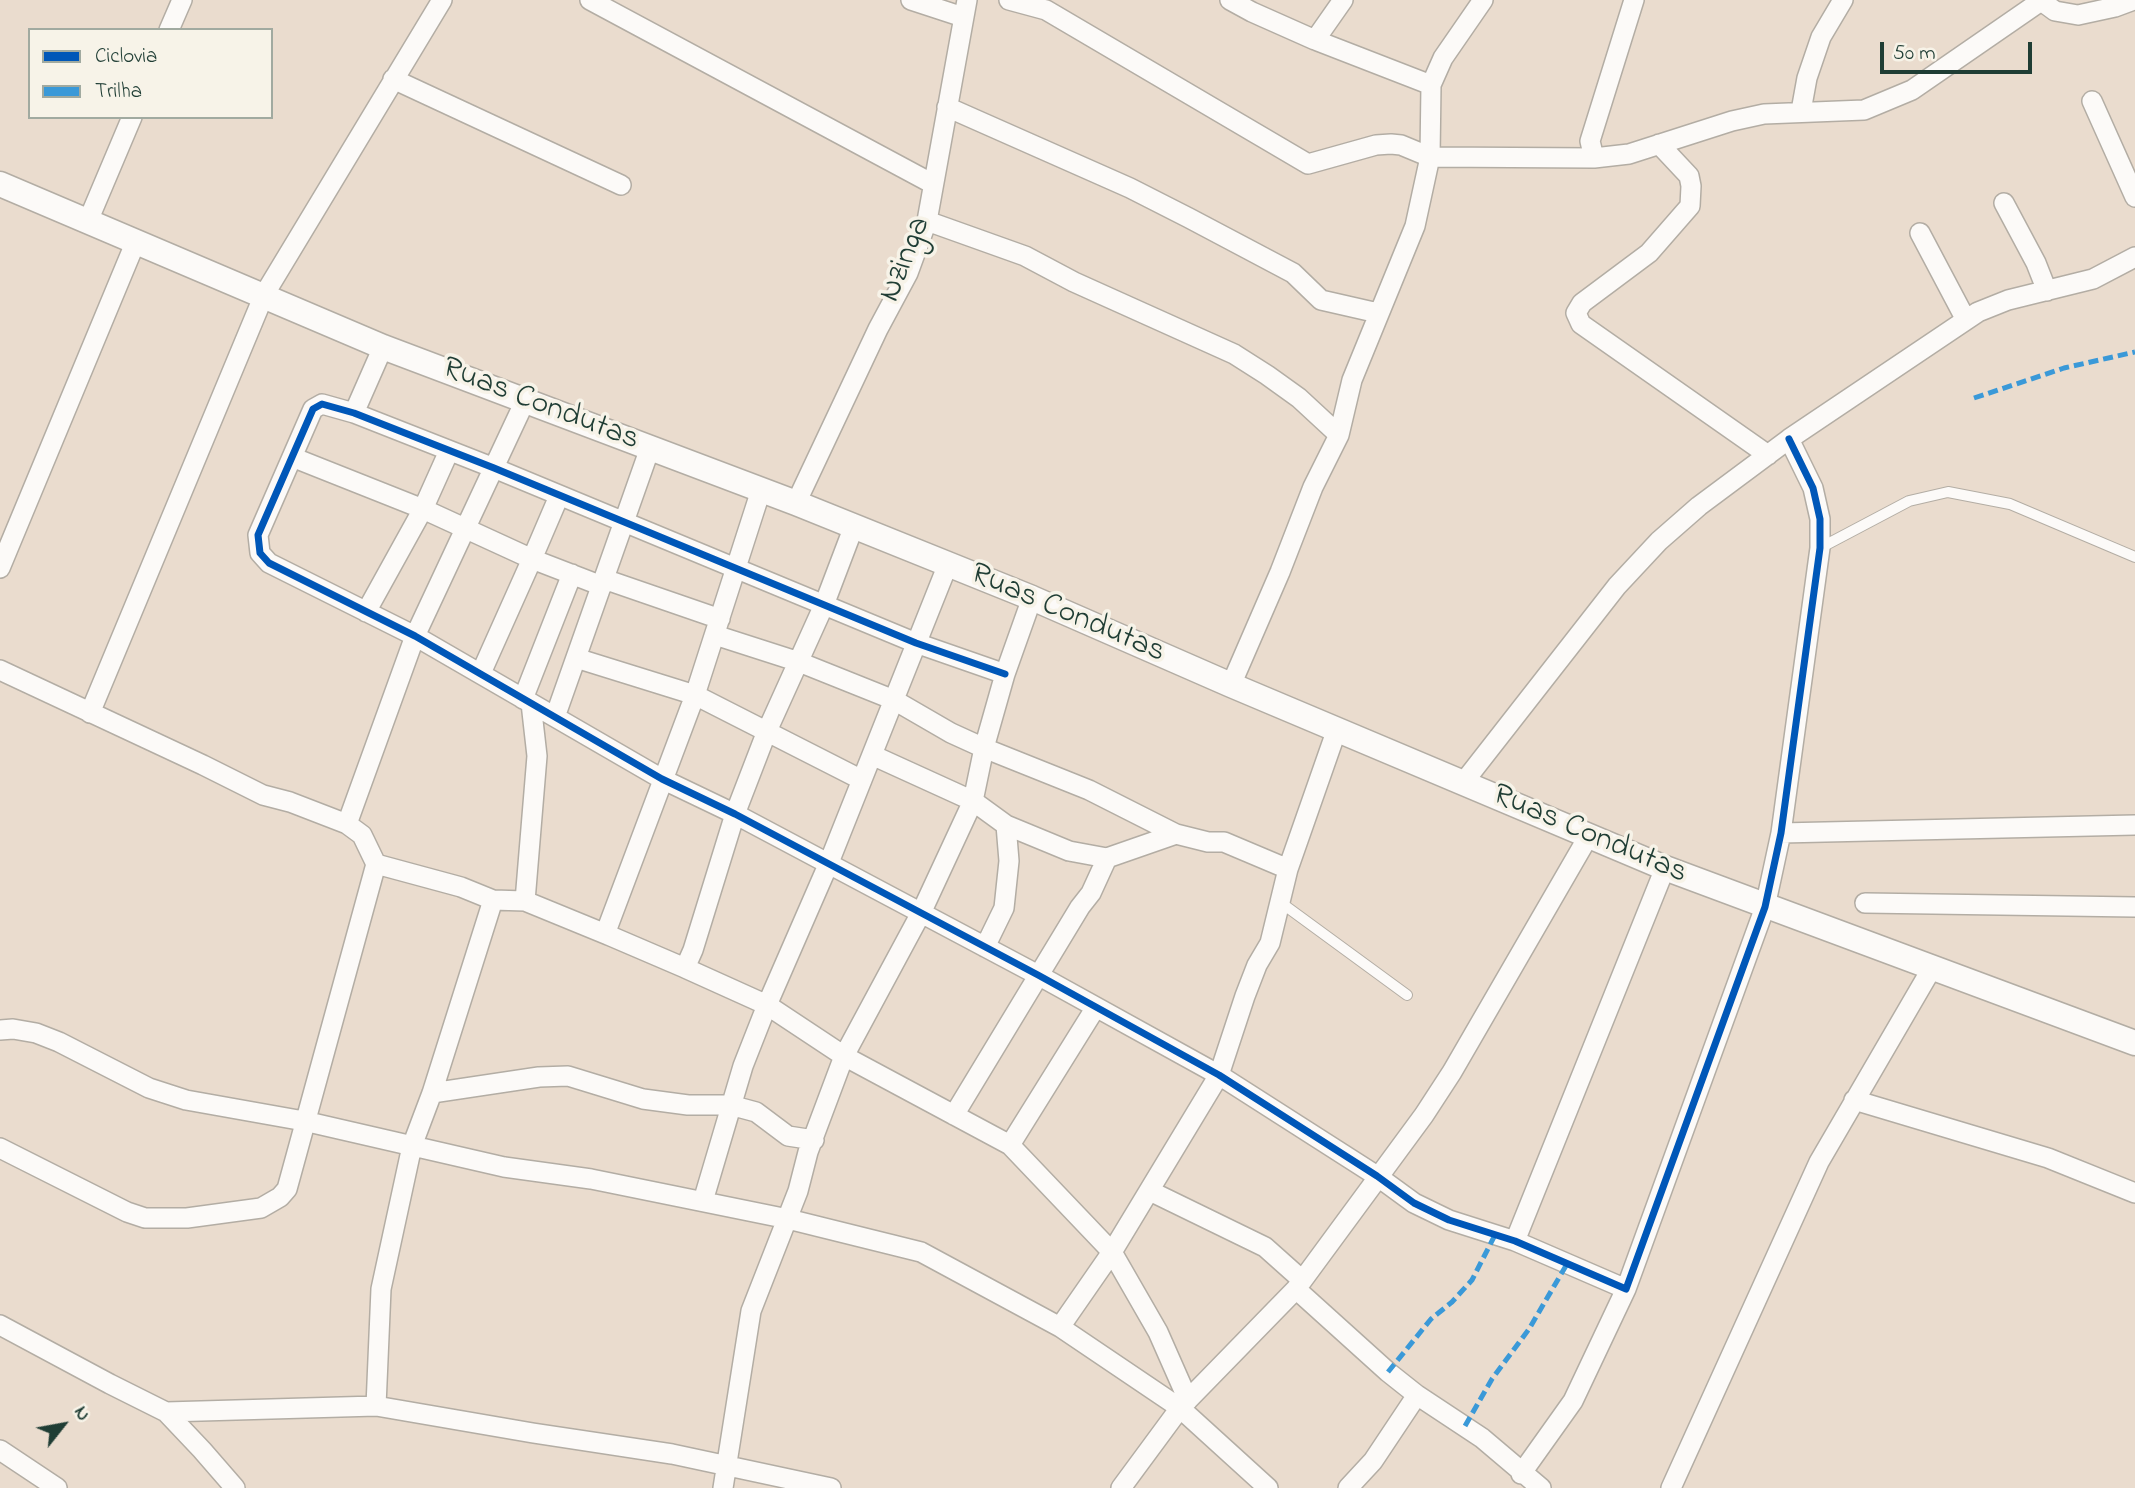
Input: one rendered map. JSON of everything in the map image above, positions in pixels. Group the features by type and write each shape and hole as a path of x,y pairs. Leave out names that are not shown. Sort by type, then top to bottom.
{"street":[{"path":"170,28 182,0"},
{"path":"90,713 264,295 442,0"},
{"path":"590,0 933,184"},
{"path":"911,0 965,9"},
{"path":"1009,0 1046,10 1308,164 1376,145 1391,144 1401,145 1430,158 1594,159 1629,154 1754,117 1801,111 1864,110 1912,89 2040,1 2055,11 2078,15 2134,0"},
{"path":"1230,0 1315,40 1431,85"},
{"path":"1315,40 1343,0"},
{"path":"1231,685 1314,487 1339,435 1352,380 1415,226 1430,158 1431,85 1443,58 1483,0"},
{"path":"1594,159 1590,141 1634,0"},
{"path":"1801,111 1807,78 1821,37 1843,0"},
{"name":"Nzinga","path":"796,503 878,329 908,273 927,221 965,9"},
{"path":"393,79 621,184"},
{"path":"2092,101 2135,198"},
{"path":"947,107 1130,188 1189,218 1293,273 1321,300 1378,313"},
{"path":"88,221 131,119"},
{"path":"1659,144 1689,176 1690,206 1649,253 1581,303 1576,313 1581,324 1768,455"},
{"name":"Ruas Condutas","path":"0,184 383,347 796,503 1032,598 1665,868 2135,1043"},
{"path":"2004,202 2036,263 2047,291"},
{"path":"927,221 1025,256 1074,282 1234,354 1299,398 1339,435"},
{"path":"1920,233 1966,320"},
{"path":"0,568 136,241"},
{"path":"1462,783 1617,586 1658,541 1699,506 1789,439 1978,312 2008,300 2093,279 2135,257"},
{"path":"354,413 383,347"},
{"path":"347,824 415,636 525,401"},
{"path":"1005,674 916,643 449,450 354,413 322,404 316,405 258,535 260,553 269,563 415,636 662,779 735,814 1038,975 1219,1075 1430,1212 1515,1241 1626,1289"},
{"path":"1521,1474 1573,1401 1626,1289 1765,906 1781,832 1820,548 1820,519 1813,488 1789,439"},
{"path":"555,718 650,448"},
{"path":"366,612 423,509 449,450"},
{"path":"292,457 423,509 532,559 603,582 894,700 951,733 1089,790 1176,834 1208,842 1224,842 1288,869"},
{"path":"608,935 607,929 695,695 761,490"},
{"path":"481,673 559,496"},
{"path":"685,968 694,950 735,814 767,731 824,605 854,526"},
{"path":"704,1201 730,1105 767,1005 828,865 948,564"},
{"path":"525,901 537,756 527,701 572,574"},
{"path":"723,1488 751,1311 788,1219 844,1056 921,914 973,801 1005,674 1032,598"},
{"path":"576,658 695,695 862,780"},
{"path":"0,670 263,795 300,805 347,824 362,835 376,864 287,1189 280,1197 261,1208 187,1218 145,1218 127,1212 0,1148"},
{"path":"1060,1328 1112,1252 1219,1075 1257,965 1270,943 1288,869 1337,729"},
{"path":"872,755 973,801 1006,825 1069,851 1107,858 1176,834"},
{"path":"985,947 1004,908 1009,861 1006,825"},
{"path":"1781,832 2135,825"},
{"path":"1121,1488 1184,1404 1299,1285 1423,1115 1452,1072 1588,836"},
{"path":"954,1115 1091,893 1107,858"},
{"path":"376,864 461,887 493,900 525,901 685,968 767,1005 844,1056 1010,1145 1112,1252 1157,1332 1184,1404"},
{"path":"1515,1241 1665,868"},
{"path":"376,1406 381,1289 412,1146 432,1093 493,900"},
{"path":"1865,904 2135,907"},
{"path":"1671,1488 1819,1163 1932,968"},
{"path":"1010,1145 1096,1007"},
{"path":"0,1030 36,1033 149,1088 186,1100 304,1121 504,1167 704,1201 921,1252 1060,1328 1184,1404 1268,1488"},
{"path":"432,1093 556,1075 568,1076 643,1099 688,1105 730,1105 756,1112 788,1136 814,1140"},
{"path":"1854,1100 2048,1158 2135,1193"},
{"path":"1150,1191 1265,1247 1299,1285 1417,1395 1482,1438 1521,1474 1541,1488"},
{"path":"0,1325 166,1412 235,1488"},
{"path":"1348,1488 1373,1461 1417,1395"},
{"path":"166,1412 376,1406 725,1464 831,1488"},
{"path":"0,1450 57,1488"}],"lane":[{"path":"1820,548 1909,501 1948,492 2010,504 2135,557"},
{"path":"1280,902 1407,995"}],"marked path":[{"path":"1974,398 2064,368 2135,352"},
{"path":"1388,1372 1431,1319 1452,1302 1472,1280 1495,1235"},
{"path":"1465,1426 1492,1379 1529,1329 1567,1264"}],"cycle path":[{"path":"1005,674 916,643 494,468 354,413 322,404 313,409 258,535 260,553 269,563 415,636 662,779 735,814 1038,975 1219,1075 1377,1176 1414,1203 1449,1220 1515,1241 1626,1289 1765,907 1781,833 1820,548 1820,519 1813,488 1789,439"}]}
